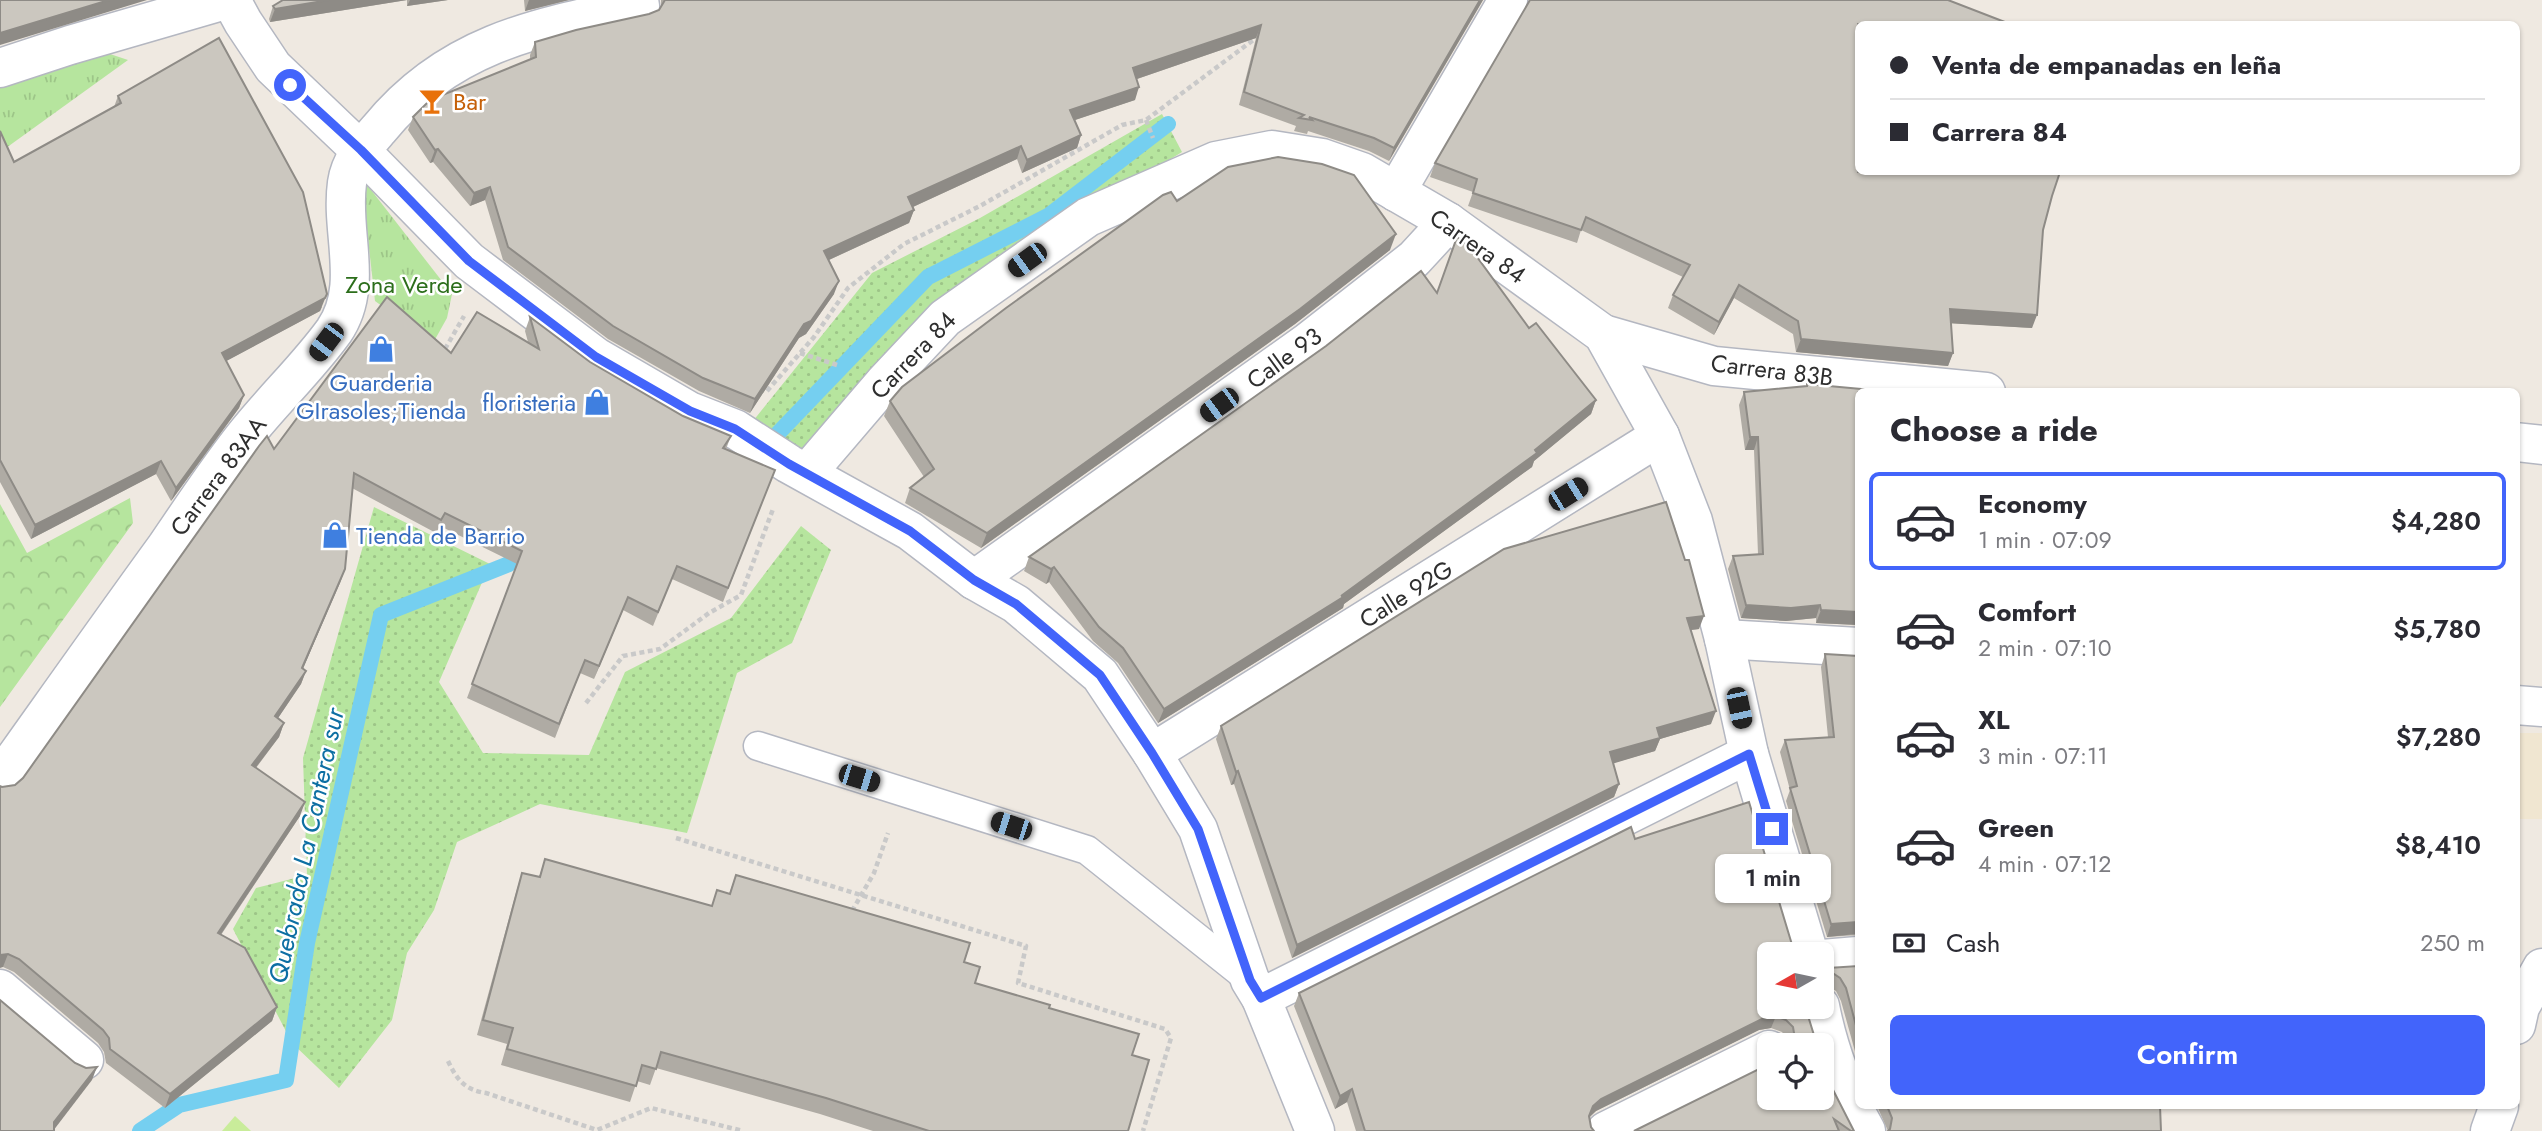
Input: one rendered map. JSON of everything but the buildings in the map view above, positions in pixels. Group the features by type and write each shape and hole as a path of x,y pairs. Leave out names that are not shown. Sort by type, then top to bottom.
{"street":[{"path":"0,68 225,0"},
{"path":"231,0 273,66 361,150 469,261 596,357 690,411 735,429 910,531 974,580 1016,604 1100,675 1198,829 1255,989 1315,1131"},
{"name":"Carrera 83AA","path":"0,779 247,433 315,356 336,327 349,295 347,183 352,164 361,150 398,108 424,84 463,59 505,38 550,24 640,6 639,0"},
{"path":"1396,192 1508,0"},
{"name":"Carrera 84","path":"798,468 946,318 1088,216 1216,161 1272,150 1322,158 1362,172 1448,222 1603,334 1660,436 1693,521 1724,639 1749,754 1804,942"},
{"name":"Calle 93","path":"974,580 1308,342 1414,259 1448,222"},
{"name":"Carrera 83B","path":"1603,334 1714,366 1944,388"},
{"name":"Calle 92G","path":"1152,753 1660,436"},
{"path":"2520,442 2542,444"},
{"path":"1724,639 1855,647"},
{"path":"2520,705 2542,707"},
{"path":"1255,989 1749,754"},
{"path":"1834,958 1855,956"},
{"path":"2520,1009 2542,968"},
{"path":"0,989 83,1060"},
{"path":"1797,1033 1816,1019"},
{"path":"1822,1019 1854,1110 1866,1131"},
{"path":"1606,1131 1757,1057"},
{"path":"2490,1131 2498,1109"}],"lane":[{"path":"758,746 1087,850 1255,989"}],"path":[{"path":"735,429 800,353 848,288 904,244 980,206 1122,125 1146,120 1265,31"},
{"path":"1146,120 1148,128"},
{"path":"800,353 821,360"},
{"path":"586,703 623,656 660,649 709,613 741,595 798,468"},
{"path":"852,911 874,873 892,822"},
{"path":"676,838 1026,946 1018,983 1165,1029 1171,1038 1143,1131"},
{"path":"448,1061 456,1079 472,1091 486,1093 598,1131 651,1108 743,1131"}],"shaded area":[{"path":"2520,733 2542,733 2542,819 2520,819"}],"green space":[{"path":"98,50 128,60 6,148 0,134 0,87"},
{"path":"1162,114 1182,152 1042,238 796,456 749,426 872,273 980,218"},
{"name":"Zona Verde","path":"361,177 452,294 447,318 433,343 375,301"},
{"path":"130,498 133,523 0,707 0,504 27,553"},
{"path":"374,507 490,564 439,682 483,753 589,755 625,672 731,618 801,526 831,550 792,643 737,673 687,833 540,804 457,842 434,910 407,953 392,1020 339,1088 292,1043 233,929 256,888 307,875 303,758"},
{"path":"235,1116 251,1131 222,1131"}],"waterway":[{"name":"Quebrada La Cantera sur","path":"763,449 928,277 1048,216 1168,124"},
{"name":"Quebrada La Cantera sur","path":"140,1131 179,1105 286,1080 307,943 381,615 509,564 515,553"}],"place":[{"name":"Bar","path":"432,101"},
{"name":"Guarderia GIrasoles;Tienda","path":"381,349"},
{"name":"floristeria","path":"597,402"},
{"name":"Tienda de Barrio","path":"335,535"}],"route":[{"path":"290,85 361,150 469,261 596,357 690,411 735,429 789,464 910,531 974,580 1016,604 1100,675 1198,829 1250,980 1261,998 1749,754 1772,829"}]}
